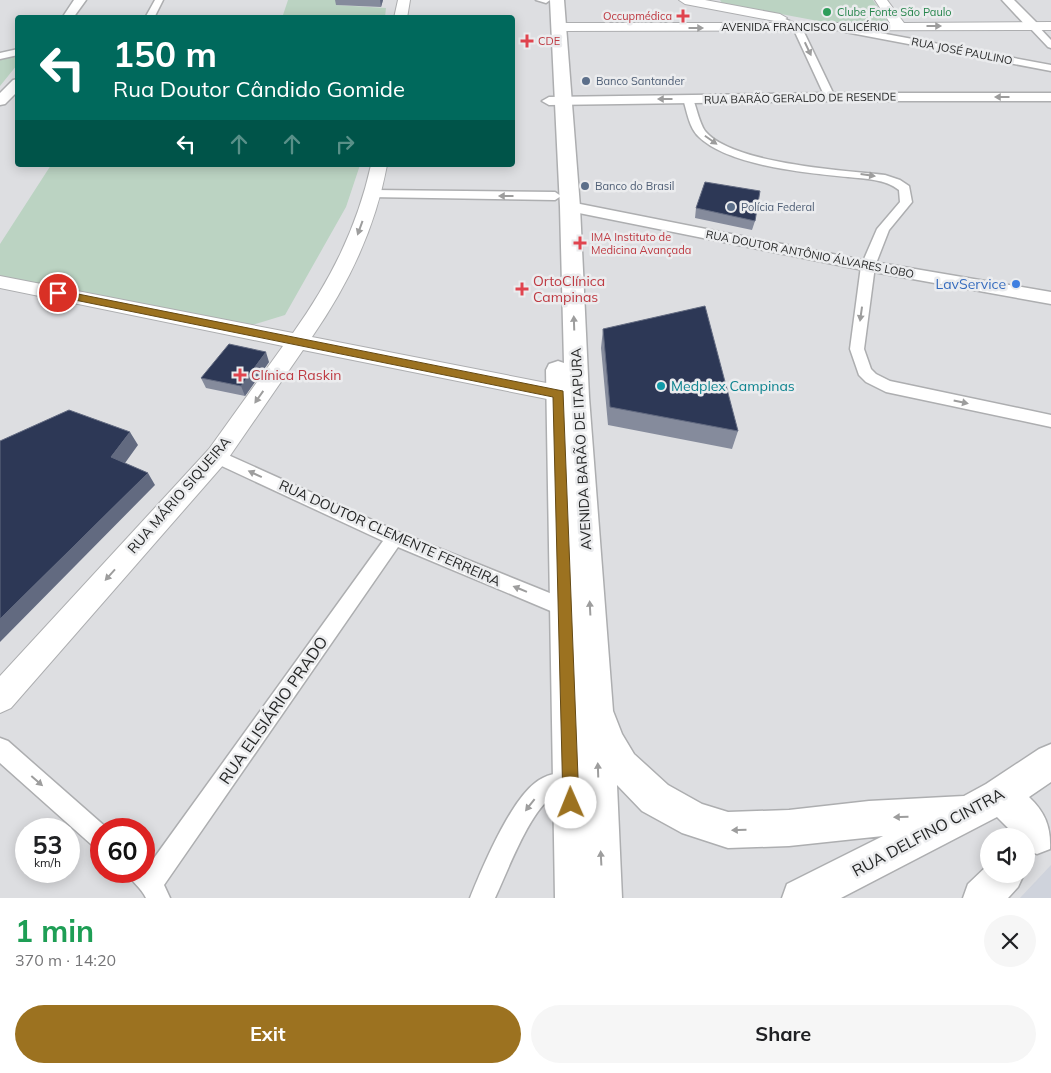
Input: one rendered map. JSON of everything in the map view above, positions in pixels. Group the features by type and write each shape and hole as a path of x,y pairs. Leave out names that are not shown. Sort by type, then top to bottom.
{"main road":[{"path":"401,15 404,0"},
{"name":"AVENIDA BARÃO DE ITAPURA","path":"546,0 544,27 557,100"},
{"name":"AVENIDA BARÃO DE ITAPURA","path":"557,0 560,27 557,100 568,395 565,608 571,783 585,821 603,898"},
{"name":"RUA JOSÉ PAULINO","path":"685,0 713,3 774,17 838,28"},
{"path":"881,0 899,26"},
{"name":"AVENIDA FRANCISCO GLICÉRIO","path":"560,27 838,28 1051,26"},
{"name":"RUA MÁRIO SIQUEIRA","path":"0,698 217,456 324,304 348,263 373,194 379,167"},
{"path":"0,282 568,395"},
{"name":"AVENIDA BARÃO DE ITAPURA","path":"568,395 596,699 585,821 574,898"},
{"path":"596,699 608,742 622,766 639,784 655,798 676,811 728,830 789,828 868,819 967,814"},
{"name":"RUA DELFINO CINTRA","path":"801,898 999,797 1051,761"},
{"path":"999,797 1018,810 1038,835"},
{"path":"982,898 996,883"}],"street":[{"path":"70,15 80,0"},
{"path":"151,15 159,0"},
{"path":"540,0 546,0"},
{"path":"1008,0 1051,45"},
{"path":"774,17 798,28 830,97"},
{"path":"899,26 910,42"},
{"name":"RUA JOSÉ PAULINO","path":"838,28 1051,68"},
{"path":"0,56 15,53"},
{"path":"0,101 15,88"},
{"name":"RUA BARÃO GERALDO DE RESENDE","path":"557,100 1051,97"},
{"path":"688,99 701,133 714,144 781,164 885,178 896,182 905,189 906,202 883,229 868,266 857,349 864,371 871,378 886,386 1051,421"},
{"name":"RUA DOUTOR ANTÔNIO ÁLVARES LOBO","path":"373,194 562,201 868,266 1051,298"},
{"name":"RUA DOUTOR CLEMENTE FERREIRA","path":"217,456 395,538 565,608"},
{"name":"RUA ELISIÁRIO PRADO","path":"149,884 395,538"},
{"path":"0,749 90,828"},
{"path":"482,898 520,820 530,804 552,785 571,783"}],"shaded area":[{"path":"1051,865 1051,898 1020,898"}],"green space":[{"path":"288,0 336,0 336,5 386,8 385,15 283,15"},
{"name":"Clube Fonte São Paulo","path":"720,0 873,0 888,22 829,23 722,3"},
{"path":"15,55 15,67 0,86 0,59"},
{"path":"50,167 359,167 346,207 285,315 252,325 0,282 0,244"}],"building":[{"name":"Polícia Federal","path":"705,182 760,191 755,221 696,208"},
{"name":"Medplex Campinas","path":"705,306 738,431 610,407 603,329"},
{"path":"229,344 266,352 241,386 201,378"},
{"path":"69,410 130,432 111,457 148,473 0,619 0,441"}],"place":[{"name":"Clube Fonte São Paulo","path":"827,12"},
{"name":"Occupmédica","path":"683,16"},
{"name":"CDE","path":"527,41"},
{"name":"Banco Santander","path":"586,81"},
{"name":"Banco do Brasil","path":"585,186"},
{"name":"Polícia Federal","path":"731,207"},
{"name":"IMA Instituto de Medicina Avançada","path":"580,243"},
{"name":"LavService","path":"1016,284"},
{"name":"OrtoClínica Campinas","path":"522,289"},
{"name":"Clínica Raskin","path":"240,375"},
{"name":"Medplex Campinas","path":"661,386"}],"route":[{"path":"58,293 559,394 571,803"}]}
